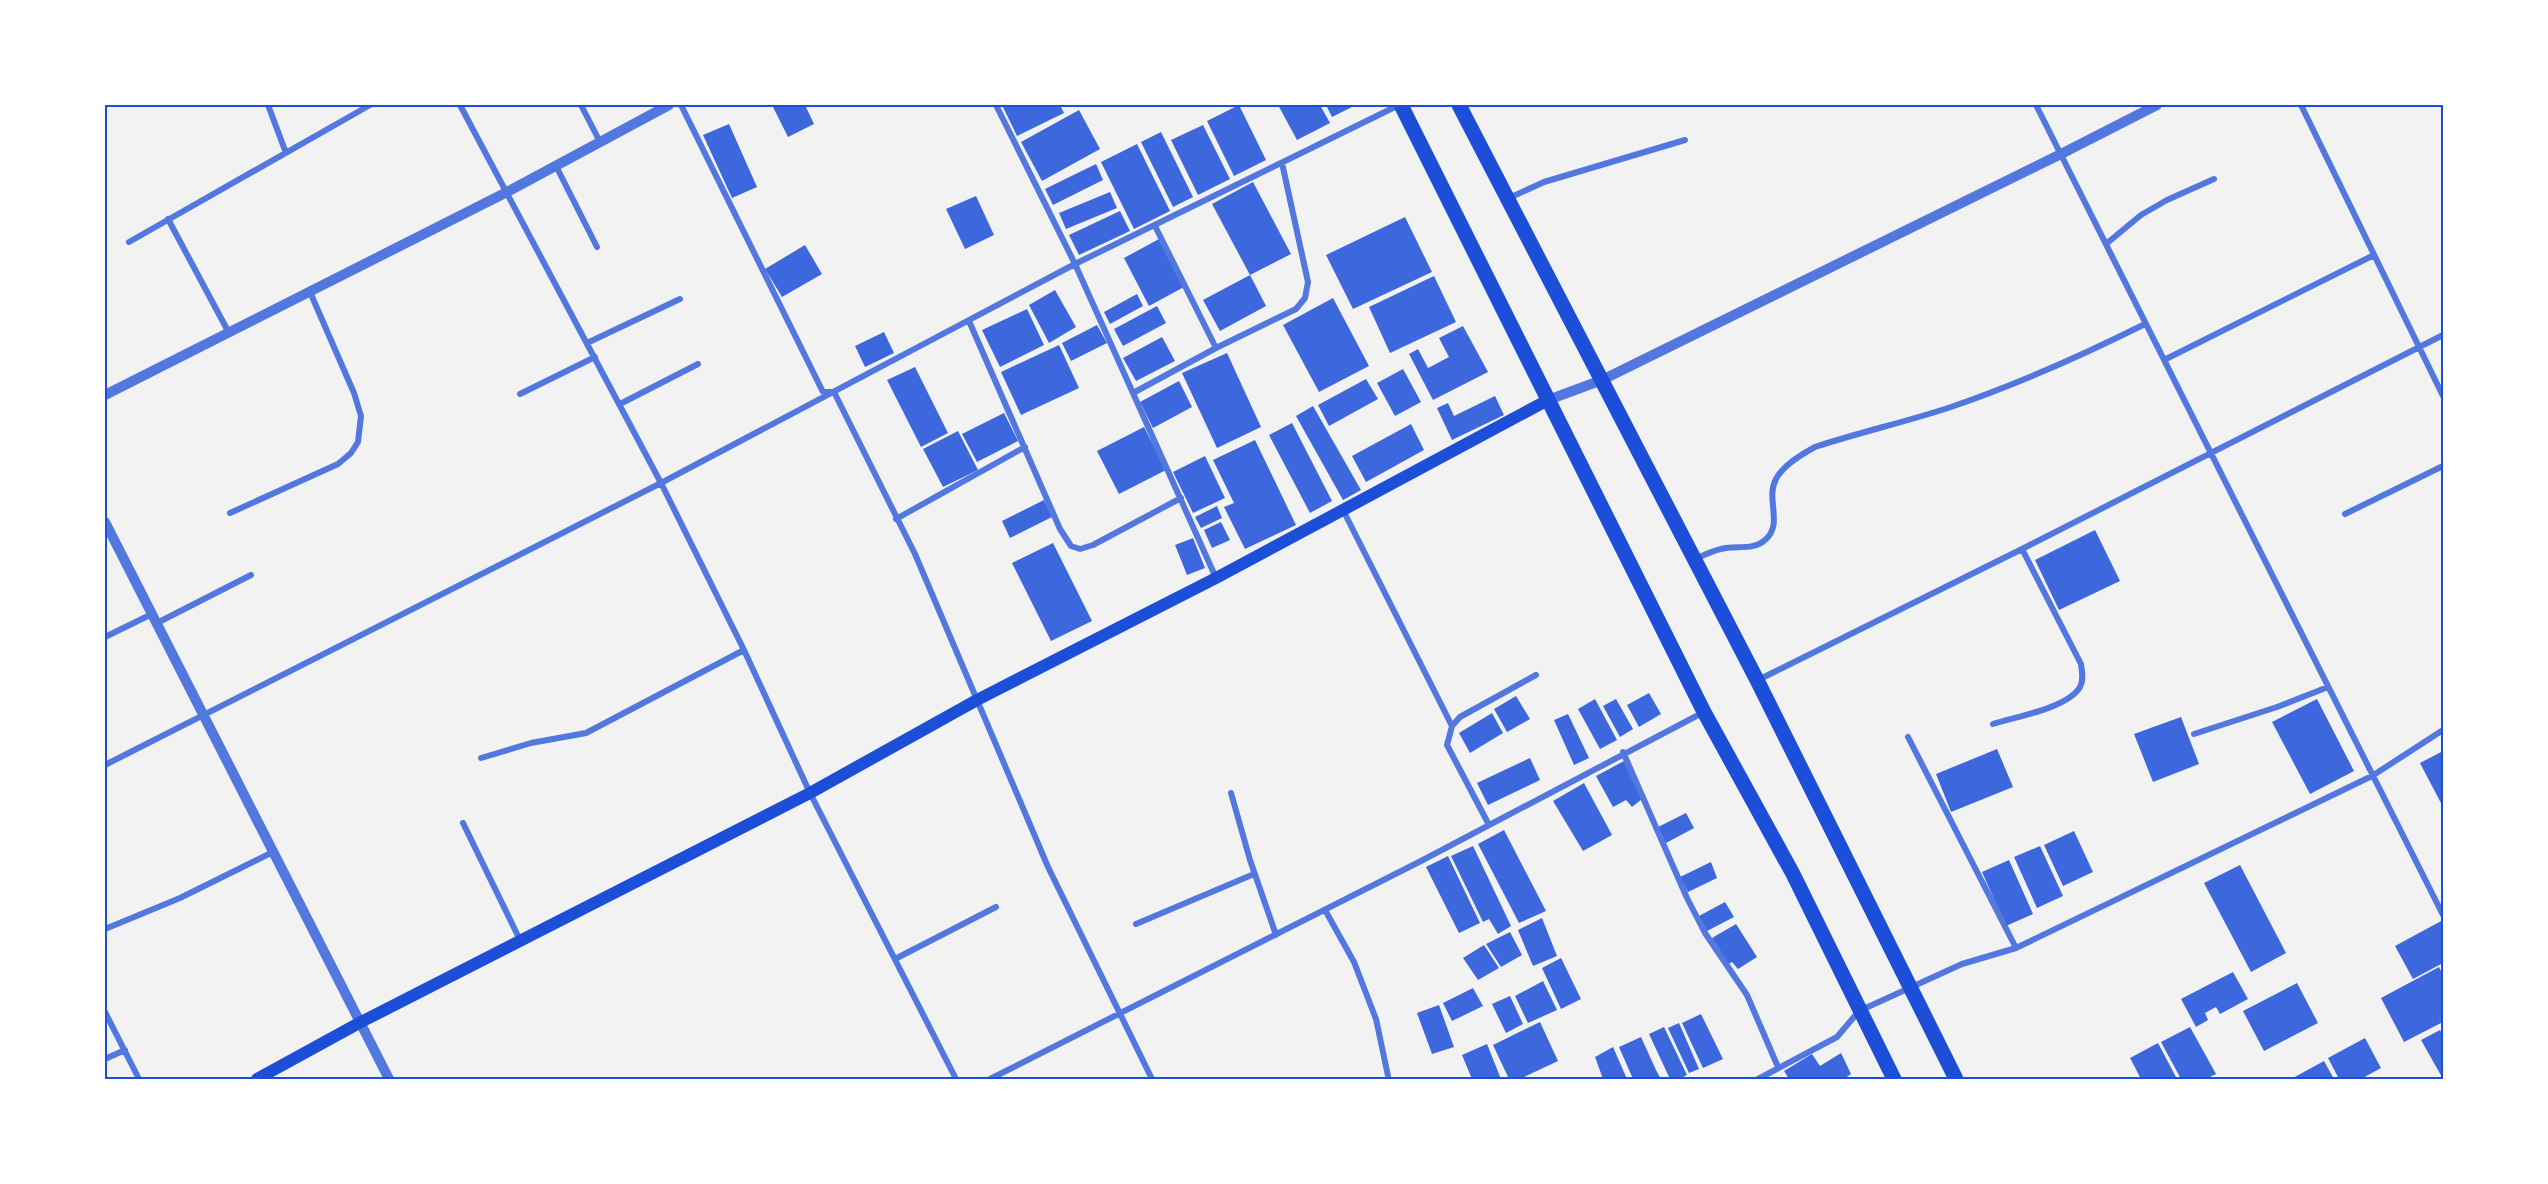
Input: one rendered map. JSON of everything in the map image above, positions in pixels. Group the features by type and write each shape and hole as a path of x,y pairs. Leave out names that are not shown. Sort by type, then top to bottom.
{"main road":[{"path":"1400,105 1704,712 1793,874 1894,1079"},
{"path":"1459,105 1757,680 1956,1079"},
{"path":"257,1079 361,1023 810,793 977,700 1216,578 1548,400"}],"street":[{"path":"268,105 286,153"},
{"path":"129,242 370,105"},
{"path":"460,105 661,483 744,650 810,793 956,1079"},
{"path":"581,105 600,142"},
{"path":"105,395 507,192 669,105"},
{"path":"681,105 823,392 834,392"},
{"path":"996,105 1076,264 1216,578"},
{"path":"105,765 661,483 1076,264 1400,105"},
{"path":"2036,105 2443,915"},
{"path":"1548,400 1602,380 2157,105"},
{"path":"2301,105 2443,396"},
{"path":"1508,199 1544,182 1685,140"},
{"path":"1133,393 1216,348 1296,309 1305,298 1308,282 1282,163"},
{"path":"556,166 597,247"},
{"path":"2106,244 2141,215 2167,200 2214,179"},
{"path":"168,219 229,333"},
{"path":"1155,226 1216,348"},
{"path":"2164,360 2374,255"},
{"path":"230,513 338,464 351,453 358,441 361,416 354,393 310,292"},
{"path":"587,343 680,299"},
{"path":"969,321 1060,529 1071,546 1080,549 1093,545 1181,498"},
{"path":"1695,559 1721,549 1752,547 1764,542 1771,535 1775,522 1772,494 1776,479 1799,456 1815,447 1982,396 2102,345 2145,324"},
{"path":"1757,680 2022,549 2443,334"},
{"path":"520,394 595,357"},
{"path":"620,404 698,364"},
{"path":"834,392 915,554 1048,867 1152,1079"},
{"path":"896,519 1025,447"},
{"path":"2345,514 2443,466"},
{"path":"1343,510 1452,726"},
{"path":"105,522 389,1079"},
{"path":"1993,724 2062,703 2079,689 2083,678 2081,664 2022,549"},
{"path":"105,637 251,575"},
{"path":"481,758 531,743 586,733 744,650"},
{"path":"1489,825 1448,745 1452,726 1460,717 1536,675"},
{"path":"2194,734 2277,707 2328,687"},
{"path":"990,1079 1325,910 1704,712"},
{"path":"1758,1079 1837,1037 1859,1011 1962,964 2016,948 2372,776 2443,730"},
{"path":"1908,737 2016,948"},
{"path":"1623,753 1705,933 1747,995 1778,1067"},
{"path":"1231,793 1254,874 1276,935"},
{"path":"463,823 521,941"},
{"path":"105,929 180,898 274,852"},
{"path":"1136,924 1254,874"},
{"path":"895,959 996,907"},
{"path":"1325,910 1354,962 1376,1019 1388,1076"},
{"path":"105,1012 139,1079"},
{"path":"105,1059 125,1050"}],"building":[{"path":"772,105 805,105 814,124 788,137"},
{"path":"1002,105 1060,105 1064,113 1017,136"},
{"path":"1239,105 1266,160 1234,176 1207,121"},
{"path":"1278,105 1320,105 1330,123 1297,140"},
{"path":"1326,105 1351,105 1352,107 1332,117"},
{"path":"1079,110 1100,149 1042,181 1021,142"},
{"path":"729,124 757,187 732,198 703,135"},
{"path":"1203,125 1230,179 1198,195 1171,140"},
{"path":"1161,132 1193,197 1173,207 1141,142"},
{"path":"1137,144 1170,211 1134,229 1101,162"},
{"path":"1096,164 1103,180 1053,205 1045,189"},
{"path":"1253,182 1291,254 1250,275 1212,204"},
{"path":"1110,192 1117,208 1066,229 1059,213"},
{"path":"976,196 994,235 965,249 946,209"},
{"path":"1120,211 1130,231 1079,255 1069,235"},
{"path":"1405,217 1432,272 1353,309 1326,255"},
{"path":"1159,239 1184,287 1149,306 1124,258"},
{"path":"805,245 822,274 782,297 765,269"},
{"path":"1250,275 1266,306 1220,331 1203,300"},
{"path":"1434,276 1456,322 1390,353 1369,307"},
{"path":"1055,290 1076,327 1049,343 1029,305"},
{"path":"1137,294 1143,306 1110,324 1104,312"},
{"path":"1333,298 1369,366 1319,392 1283,325"},
{"path":"1157,306 1166,323 1123,346 1114,329"},
{"path":"1027,309 1044,345 1000,367 982,330"},
{"path":"1097,325 1107,343 1071,361 1062,343"},
{"path":"1463,326 1488,372 1433,400 1409,354 1418,349 1428,368 1449,357 1439,338"},
{"path":"884,332 894,353 865,367 855,346"},
{"path":"1162,337 1175,361 1136,381 1123,358"},
{"path":"1059,345 1079,388 1021,415 1001,372"},
{"path":"1227,353 1261,427 1217,448 1182,373"},
{"path":"915,367 948,433 921,447 887,380"},
{"path":"1403,369 1421,402 1395,416 1377,383"},
{"path":"1366,379 1378,399 1329,426 1318,405"},
{"path":"1179,381 1192,407 1153,428 1140,402"},
{"path":"1495,396 1504,415 1452,440 1437,408 1448,403 1454,416"},
{"path":"1313,406 1361,490 1343,500 1296,416"},
{"path":"1004,413 1018,441 977,462 962,434"},
{"path":"1292,423 1332,501 1310,513 1269,435"},
{"path":"1411,424 1424,450 1366,482 1352,456"},
{"path":"1144,427 1166,470 1119,494 1097,451"},
{"path":"958,431 978,470 943,487 923,449"},
{"path":"1255,440 1296,525 1245,549 1224,507 1234,503 1213,460"},
{"path":"1205,456 1225,498 1193,513 1173,472"},
{"path":"1044,500 1052,517 1010,538 1002,521"},
{"path":"1217,506 1222,518 1201,528 1195,517"},
{"path":"1221,522 1230,540 1212,548 1204,530"},
{"path":"2095,530 2120,581 2059,610 2035,560"},
{"path":"1193,538 1205,568 1187,575 1175,545"},
{"path":"1053,543 1092,621 1051,641 1012,563"},
{"path":"1649,693 1661,714 1639,727 1627,705"},
{"path":"1516,696 1530,719 1507,732 1494,709"},
{"path":"1595,699 1617,740 1600,749 1578,709"},
{"path":"1616,699 1633,729 1620,737 1603,706"},
{"path":"2317,699 2354,771 2310,794 2272,722"},
{"path":"1492,713 1503,733 1470,753 1459,733"},
{"path":"1568,714 1589,758 1574,765 1554,720"},
{"path":"2181,717 2199,764 2153,782 2134,734"},
{"path":"1997,749 2013,787 1951,812 1936,774"},
{"path":"2443,751 2443,807 2420,763"},
{"path":"1530,758 1540,780 1488,805 1477,783"},
{"path":"1624,761 1642,799 1632,807 1626,800 1613,807 1596,776"},
{"path":"1584,783 1612,835 1583,851 1553,801"},
{"path":"1686,813 1694,828 1666,843 1658,827"},
{"path":"1504,830 1546,911 1519,923 1478,844"},
{"path":"2074,831 2093,872 2063,886 2044,845"},
{"path":"1473,846 1511,926 1498,934 1489,919 1483,922 1451,856"},
{"path":"2040,846 2063,896 2037,908 2014,857"},
{"path":"1448,856 1480,923 1459,933 1426,867"},
{"path":"2009,860 2033,914 2006,926 1982,872"},
{"path":"1711,862 1717,878 1688,892 1680,877"},
{"path":"2240,865 2286,953 2251,972 2204,883"},
{"path":"1725,902 1734,917 1707,931 1699,916"},
{"path":"1542,918 1557,956 1533,966 1518,930"},
{"path":"2443,920 2443,963 2413,979 2395,946"},
{"path":"1736,924 1757,957 1738,969 1732,962 1729,964 1712,938"},
{"path":"1510,932 1522,955 1501,967 1486,944"},
{"path":"1484,945 1499,968 1478,980 1463,958"},
{"path":"1561,958 1581,999 1561,1009 1542,968"},
{"path":"2439,967 2443,975 2443,1022 2404,1042 2381,998"},
{"path":"2233,972 2248,999 2220,1014 2216,1007 2205,1013 2208,1020 2196,1027 2181,999"},
{"path":"1543,981 1557,1010 1528,1023 1515,996"},
{"path":"2297,983 2318,1023 2264,1051 2243,1011"},
{"path":"1473,988 1483,1006 1452,1021 1443,1003"},
{"path":"1510,996 1523,1024 1506,1033 1492,1004"},
{"path":"1439,1005 1454,1047 1432,1054 1417,1013"},
{"path":"1701,1014 1723,1059 1703,1068 1682,1023"},
{"path":"1540,1022 1558,1061 1520,1079 1509,1079 1493,1045"},
{"path":"1679,1023 1699,1069 1689,1073 1668,1028"},
{"path":"1664,1027 1687,1075 1679,1079 1670,1079 1649,1034"},
{"path":"2190,1027 2216,1074 2206,1079 2181,1079 2161,1042"},
{"path":"2440,1030 2443,1036 2443,1079 2421,1040"},
{"path":"1641,1037 1661,1079 1638,1077 1633,1079 1619,1047"},
{"path":"2365,1038 2381,1068 2361,1079 2339,1079 2328,1058"},
{"path":"2158,1043 2177,1079 2141,1079 2130,1058"},
{"path":"1487,1044 1501,1079 1472,1079 1462,1055"},
{"path":"1613,1047 1627,1079 1603,1079 1595,1057"},
{"path":"1841,1053 1851,1074 1844,1079 1789,1079 1784,1071 1812,1054 1820,1066"},
{"path":"2324,1061 2334,1079 2291,1079"}]}
